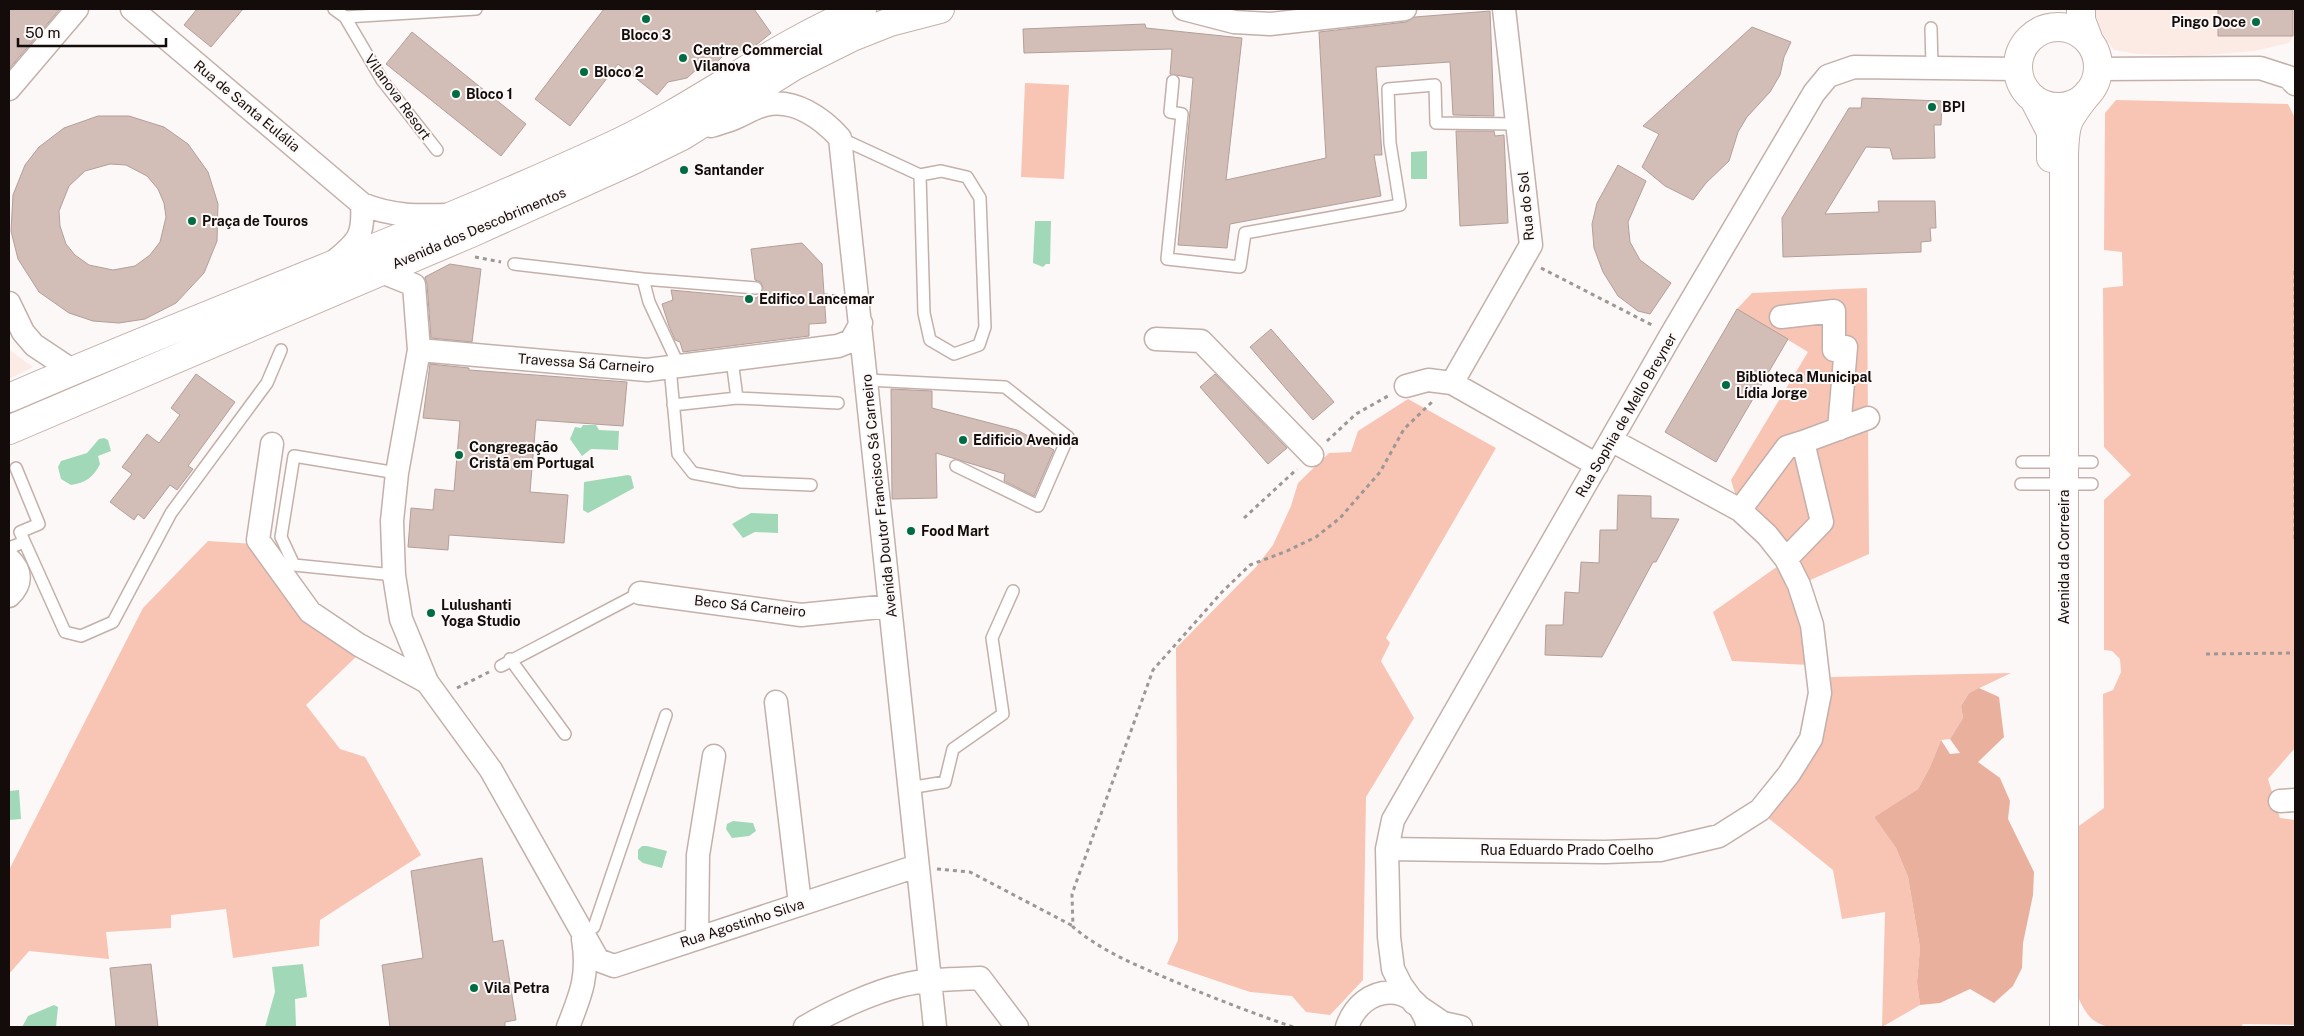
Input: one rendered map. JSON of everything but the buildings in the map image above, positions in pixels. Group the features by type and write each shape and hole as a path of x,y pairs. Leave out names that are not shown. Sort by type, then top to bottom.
{"main road":[{"name":"Avenida dos Descobrimentos","path":"9,398 459,214 649,127 792,42 862,9"},
{"name":"Avenida dos Descobrimentos","path":"9,430 471,233 682,136 810,58 852,37 890,22 940,9"},
{"path":"2035,9 2035,19 2028,39 2019,54 2017,70 2023,88 2036,101 2045,106 2062,107 2075,104 2093,81 2095,51 2081,20 2081,9"},
{"path":"2028,39 2043,29 2054,27 2068,28 2089,41"},
{"name":"Avenida da Correeira","path":"2051,1027 2057,473 2065,132 2068,118 2093,81"},
{"name":"Avenida da Correeira","path":"2036,101 2051,132 2064,1027"}],"street":[{"path":"9,89 77,9"},
{"name":"Rua de Santa Eulália","path":"132,9 362,204 383,213 411,216 459,214"},
{"path":"1184,9 1234,22 1270,24 1405,9"},
{"name":"Rua do Sol","path":"1452,383 1531,245 1504,9"},
{"name":"Rua Sophia de Mello Breyner","path":"1428,1027 1426,1018 1401,985 1393,969 1389,937 1387,849 1392,820 1598,466 1671,334 1801,113 1828,76 1854,67 2017,70"},
{"path":"2093,81 2260,68 2293,75"},
{"path":"682,136 735,118 766,104 782,104 797,107 813,114 828,124 840,138"},
{"name":"Avenida Doutor Francisco Sá Carneiro","path":"840,138 917,866 936,1027"},
{"path":"328,266 357,242 364,224 362,204"},
{"path":"379,271 414,285 419,350 397,473 392,521 394,575 401,619 433,690"},
{"path":"9,304 23,332 34,345 73,371"},
{"path":"1781,317 1834,311 1834,350 1846,347 1840,429"},
{"name":"Travessa Sá Carneiro","path":"419,350 646,370 838,346 851,341 860,323"},
{"path":"1156,339 1201,341 1312,455"},
{"path":"1406,386 1428,380 1452,383 1598,466"},
{"path":"1740,510 1787,448 1868,418"},
{"name":"Rua Eduardo Prado Coelho","path":"1387,849 1605,852 1660,850 1719,836 1760,810 1789,774 1811,739 1820,694 1812,625 1799,585 1786,560 1767,534 1740,510 1611,440"},
{"path":"1786,560 1822,522 1803,442"},
{"path":"272,444 258,540 310,612 359,645 433,690"},
{"path":"9,559 16,566 19,576 17,586 9,596"},
{"name":"Beco Sá Carneiro","path":"640,593 801,615 890,606"},
{"name":"Rua Agostinho Silva","path":"433,690 491,770 598,960 614,966 917,866"},
{"path":"776,702 800,904"},
{"path":"697,938 698,856 714,756"},
{"path":"568,1027 583,991 586,956 582,933"},
{"name":"Rua Sophia de Mello Breyner","path":"1354,1013 1376,985 1385,967 1389,937"},
{"path":"805,1027 828,1014 903,985 930,980 980,978 1018,1027"},
{"path":"1331,1027 1379,994 1393,993 1405,996 1443,1023 1461,1027"}],"lane":[{"name":"Vilanova Resort","path":"334,9 344,18 382,80 436,150"},
{"path":"344,18 476,9"},
{"path":"1930,28 1932,67"},
{"path":"1173,81 1170,112 1182,114 1167,259 1240,267 1245,233 1400,205 1390,143 1388,89 1435,85 1436,123 1518,124"},
{"path":"840,138 920,175 941,171 967,177 980,198 985,326 979,345 954,354 930,340 924,313 920,175"},
{"path":"514,264 643,279 756,288"},
{"path":"643,279 649,302 674,367 673,405 678,454 693,473 741,482 811,485"},
{"path":"16,468 39,524 20,532 65,632 81,636 114,622 171,513 268,383 281,350"},
{"path":"732,360 737,398"},
{"path":"866,380 1005,387 1068,437 1038,506 956,466"},
{"path":"673,405 737,398 838,403"},
{"path":"394,575 294,565 281,537 294,456 397,473"},
{"path":"2022,462 2092,484"},
{"path":"2021,484 2092,462"},
{"path":"9,548 24,542"},
{"path":"909,788 945,782 954,749 1003,714 992,638 1013,591"},
{"path":"564,734 506,662 640,593"},
{"path":"582,933 594,927 666,715"}],"path":[{"path":"1536,266 1671,334"},
{"path":"2295,271 2295,541"},
{"path":"1073,926 1072,894 1153,670 1250,564 1287,551 1316,536 1340,518 1380,472 1404,429 1452,383"},
{"path":"2206,654 2295,653"},
{"path":"433,690 506,662"},
{"path":"917,866 970,872 1073,926 1092,942 1118,958 1231,1005 1293,1027"}],"shaded area":[{"path":"2092,9 2295,9 2295,33 2289,43 2254,51 2194,56 2137,54 2114,50 2092,22"},
{"path":"1025,83 1069,85 1064,179 1021,177"},
{"path":"2116,100 2288,104 2295,118 2295,748 2268,779 2280,818 2295,820 2295,1025 2243,1024 2241,1027 2110,1027 2097,1023 2088,1015 2076,993 2076,828 2104,808 2103,694 2113,690 2121,672 2120,659 2112,651 2104,650 2104,500 2131,475 2104,447 2103,288 2123,286 2122,252 2104,250 2105,113"},
{"path":"1427,151 1427,179 1411,179 1411,152"},
{"path":"1035,221 1051,221 1050,264 1046,264 1043,267 1033,263"},
{"path":"1867,288 1869,554 1799,585 1740,510 1731,480 1808,352 1737,309 1752,293"},
{"path":"9,350 33,367 9,379"},
{"path":"1408,399 1496,448 1386,638 1390,643 1381,661 1414,718 1366,797 1363,980 1330,1015 1306,1012 1292,996 1250,992 1167,964 1178,940 1176,648 1256,567 1273,545 1291,506 1298,483 1329,453 1351,452 1358,431"},
{"path":"583,425 596,425 599,430 619,431 618,450 591,449 582,456 570,439 575,427 581,428"},
{"path":"104,438 108,440 111,451 98,456 100,464 92,476 81,483 71,485 61,479 58,467 61,461 87,453 99,439"},
{"path":"631,476 634,488 588,513 583,510 584,482"},
{"path":"751,513 778,514 778,533 755,532 743,538 732,524"},
{"path":"208,541 255,544 361,652 306,705 340,749 365,757 421,855 320,920 319,946 233,958 226,909 171,915 171,928 106,932 109,959 29,951 9,974 9,870 143,608"},
{"path":"1778,566 1805,631 1809,665 1732,661 1713,612"},
{"path":"2011,673 1969,693 1961,706 1963,718 1950,739 1941,740 1930,767 1918,789 1874,817 1896,848 1908,877 1920,948 1917,982 1920,1005 1882,1027 1885,912 1842,919 1833,870 1767,817 1821,746 1831,677"},
{"path":"1979,688 1999,697 2004,737 1978,762 2000,778 2010,801 2008,819 2034,872 2033,895 2023,943 2022,968 2013,986 1994,1003 1970,989 1940,1003 1920,1005 1917,982 1920,948 1908,877 1896,848 1874,817 1918,789 1930,767 1941,740 1950,754 1960,753 1950,739 1963,718 1961,706 1969,693"},
{"path":"19,790 21,819 9,820 9,791"},
{"path":"733,821 753,823 756,831 749,836 732,838 726,829 727,824"},
{"path":"642,846 667,851 662,868 643,863 638,859 638,850"},
{"path":"303,964 307,997 295,999 296,1026 307,1027 265,1027 275,992 272,967"},
{"path":"54,1005 58,1007 56,1027 22,1027 28,1016"}],"place":[{"name":"Bloco 3","path":"646,19"},
{"name":"Pingo Doce","path":"2256,22"},
{"name":"Centre Commercial Vilanova","path":"683,58"},
{"name":"Bloco 2","path":"584,72"},
{"name":"Bloco 1","path":"456,94"},
{"name":"BPI","path":"1932,107"},
{"name":"Santander","path":"684,170"},
{"name":"Praça de Touros","path":"192,221"},
{"name":"Edifico Lancemar","path":"749,299"},
{"name":"Biblioteca Municipal Lídia Jorge","path":"1726,385"},
{"name":"Edificio Avenida","path":"963,440"},
{"name":"Congregação Cristã em Portugal","path":"459,455"},
{"name":"Food Mart","path":"911,531"},
{"name":"Lulushanti Yoga Studio","path":"431,613"},
{"name":"Vila Petra","path":"474,988"}]}
